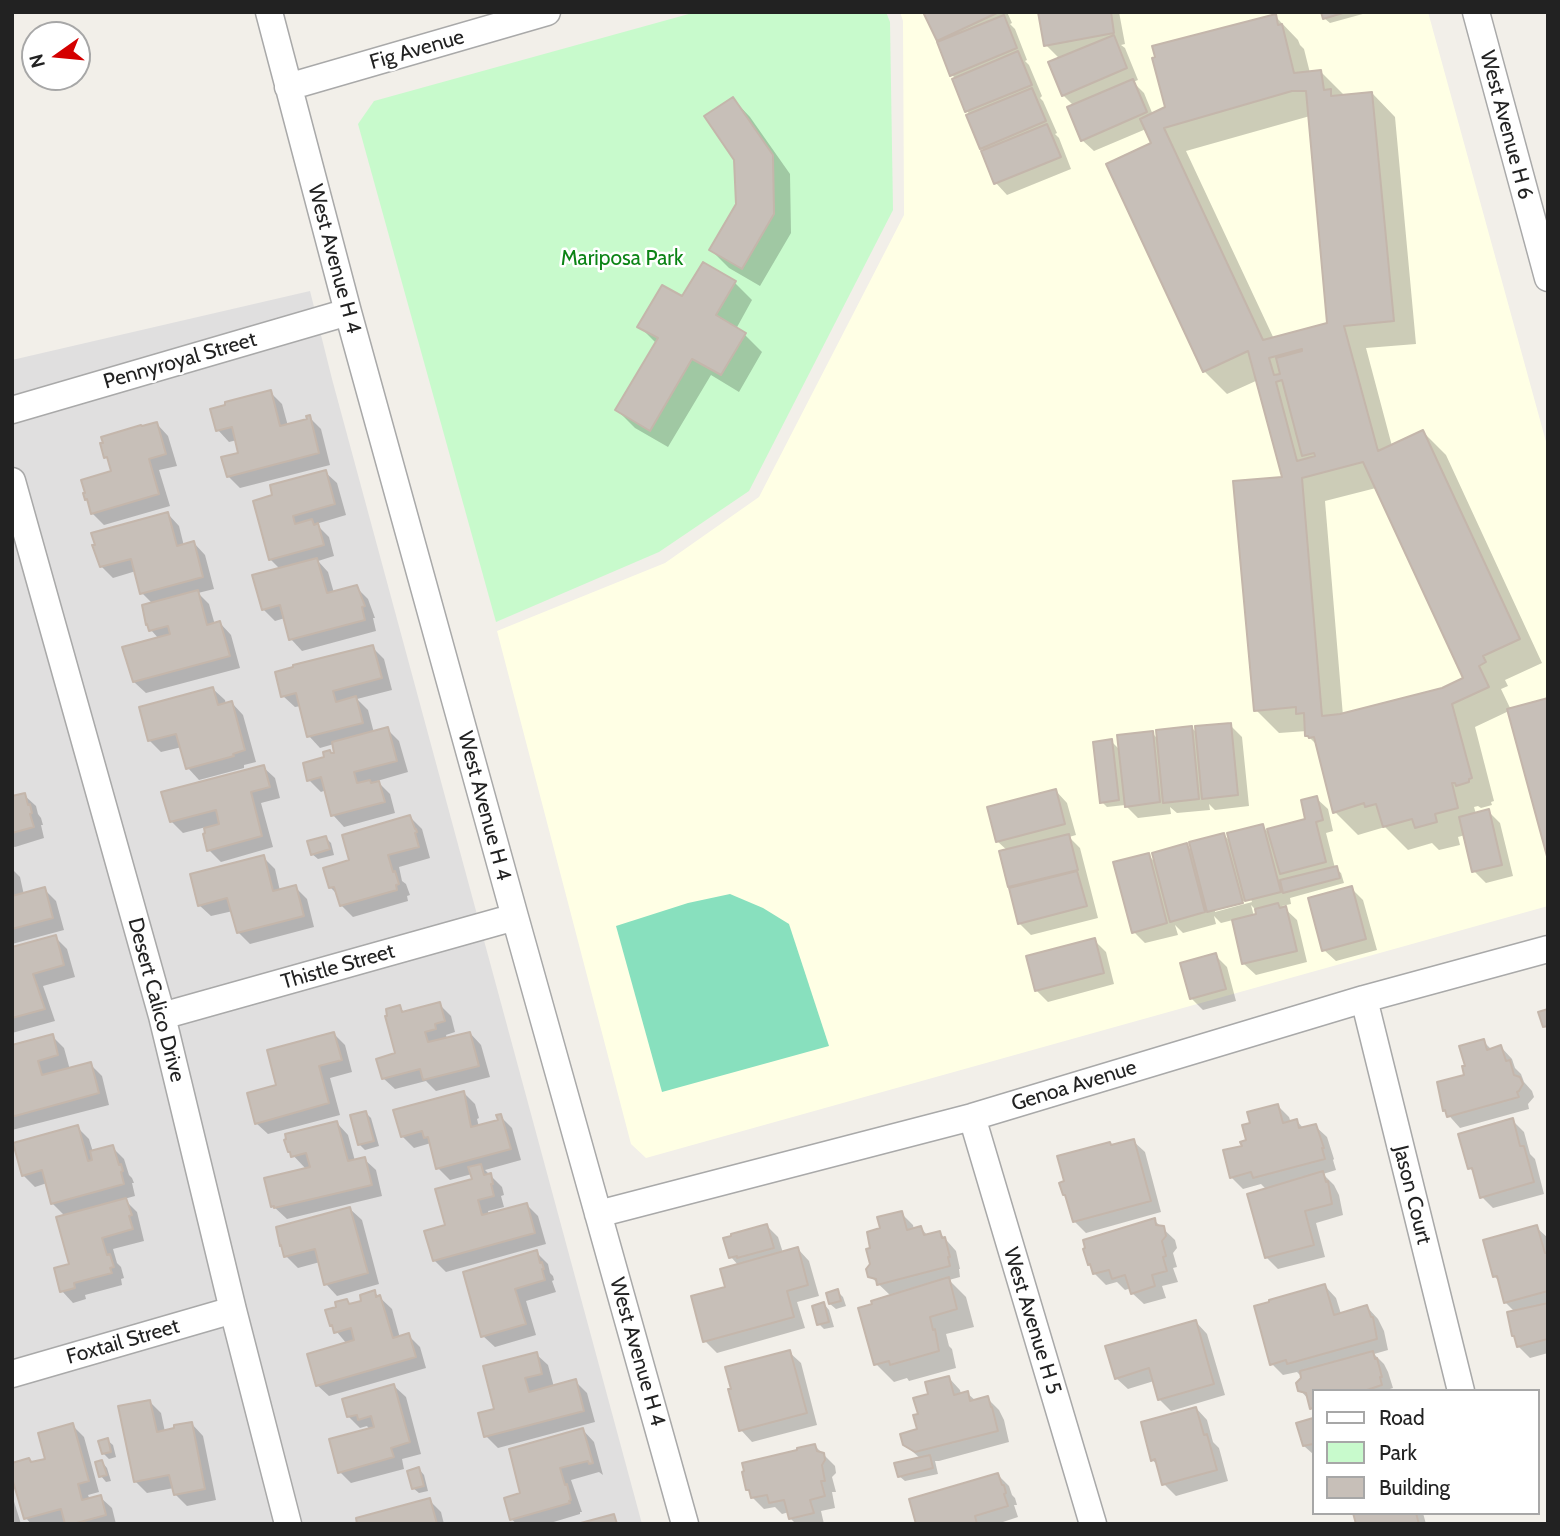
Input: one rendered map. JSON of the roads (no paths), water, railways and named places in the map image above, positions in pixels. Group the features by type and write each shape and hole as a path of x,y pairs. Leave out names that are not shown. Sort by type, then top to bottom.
{"street":[{"name":"West Avenue H 4","path":"269,12 348,312 514,917 685,1524"},
{"name":"Fig Avenue","path":"288,87 547,12"},
{"name":"West Avenue H 6","path":"1476,12 1548,278"},
{"name":"Pennyroyal Street","path":"12,410 348,312"},
{"name":"Desert Calico Drive","path":"12,481 162,1016 288,1524"},
{"name":"Thistle Street","path":"162,1016 514,917"},
{"name":"Genoa Avenue","path":"598,1214 972,1117 1364,999 1548,949"},
{"name":"Jason Court","path":"1364,999 1461,1389"},
{"name":"West Avenue H 5","path":"972,1117 1093,1524"},
{"name":"Foxtail Street","path":"12,1374 233,1310"}],"park label":[{"name":"Mariposa Park","path":"622,259"}]}
